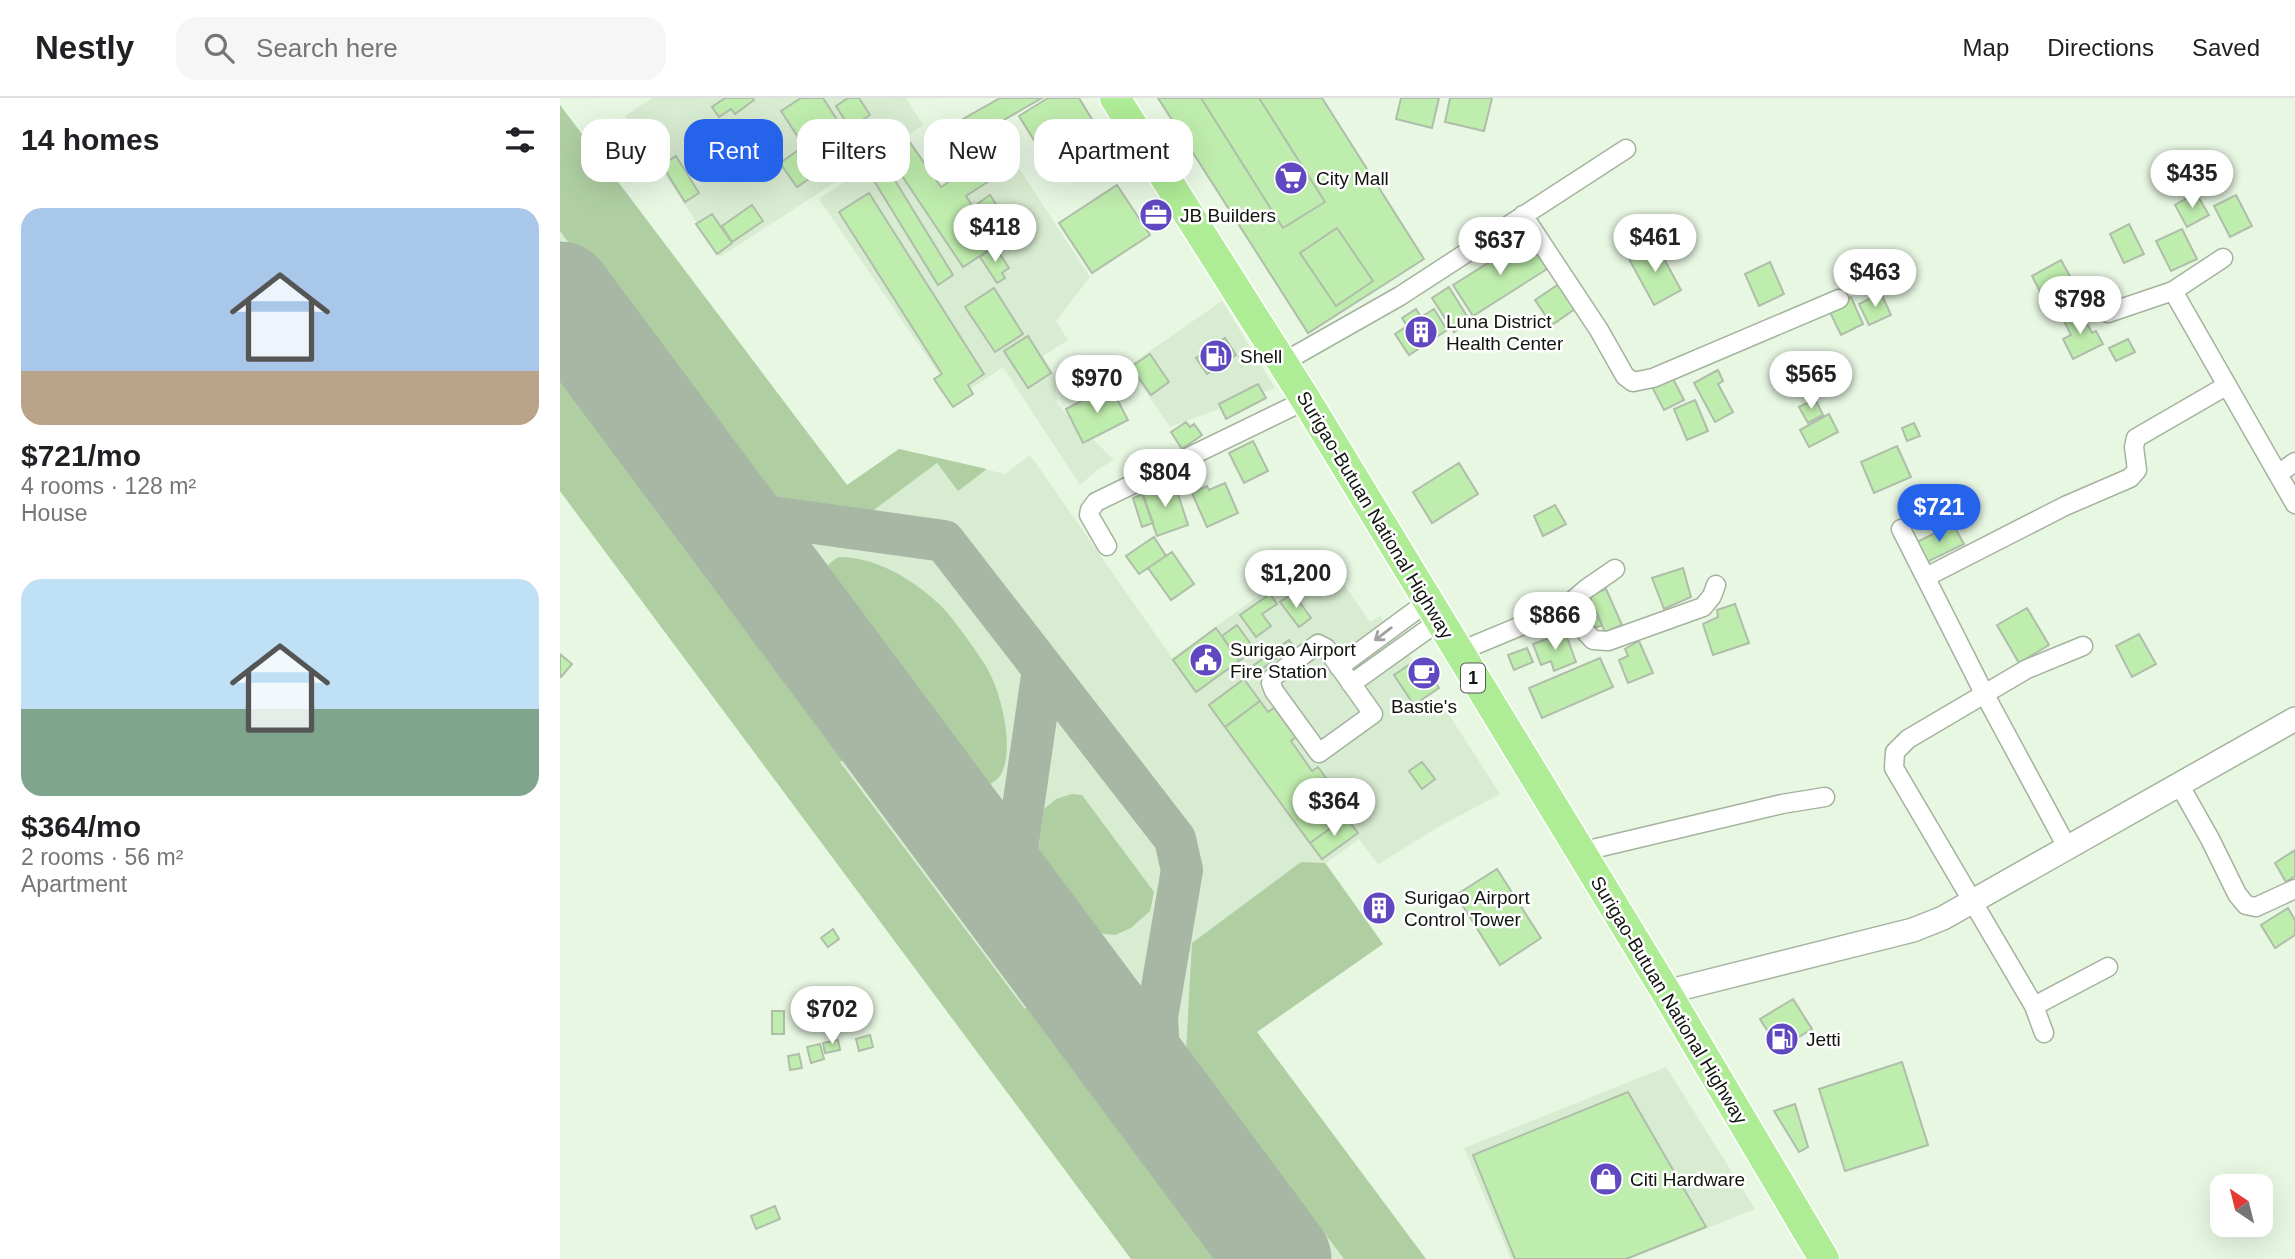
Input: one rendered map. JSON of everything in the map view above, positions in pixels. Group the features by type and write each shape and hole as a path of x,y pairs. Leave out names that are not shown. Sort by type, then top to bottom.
{"highway":[{"name":"Surigao-Butuan National Highway","path":"1115,98 1306,400 1666,992 1824,1259"}],"street":[{"path":"1282,363 1400,296 1626,149"},
{"path":"1523,215 1599,330 1625,376 1633,382 1653,378 1839,299"},
{"path":"2108,313 2173,291 2223,258"},
{"path":"2173,291 2295,504"},
{"path":"1926,577 2066,506 2130,478 2137,470 2134,447 2136,438 2226,386"},
{"path":"1107,546 1089,515 1096,502 1306,400"},
{"path":"2278,474 2295,462"},
{"path":"1901,529 2067,847"},
{"path":"1458,652 1564,608 1615,569"},
{"path":"1564,608 1593,640 1608,641 1703,607 1712,596 1716,585"},
{"path":"1339,667 1433,611"},
{"path":"1351,684 1433,611"},
{"path":"1318,644 1326,648 1339,667 1373,714 1319,753 1273,691 1271,683 1273,677 1318,644"},
{"path":"2044,1033 2034,1006 1894,768 1895,752 1908,739 2027,669 2083,646"},
{"path":"1666,992 1913,930 1943,918 2295,719"},
{"path":"2180,786 2219,855 2237,894 2246,905 2256,907 2295,889"},
{"path":"1580,852 1769,807 1825,797"},
{"path":"2034,1006 2108,967"}],"shaded area":[{"path":"652,98 906,98 923,125 910,133 910,119 797,119 797,182 835,182 720,257 669,182 670,119 627,119 625,116"},
{"path":"560,105 581,133 581,182 618,182 847,485 899,449 1005,474 1030,455 1172,658 1321,551 1370,622 1380,616 1414,662 1394,676 1413,705 1425,697 1437,717 1446,710 1500,794 1378,864 1359,839 1326,863 1383,944 1257,1032 1426,1259 1131,1259 560,491"},
{"path":"910,141 924,161 924,182 938,182 941,186 947,182 1020,182 1020,170 1090,277 1056,321 1068,340 1043,356 1055,375 1057,404 1114,460 1080,485 1003,367 956,399 819,199 844,182 910,182"},
{"path":"1222,301 1275,388 1170,427 1128,366"},
{"name":"Citi Hardware","path":"1666,1067 1755,1209 1630,1259 1511,1259 1464,1148"}],"green space":[{"path":"560,105 581,133 581,182 618,182 847,485 899,449 987,469 958,491 937,463 871,512 757,496 560,231"},
{"path":"560,368 849,755 840,762 1025,1009 1039,999 1160,1161 1148,1170 1214,1259 1131,1259 560,491"},
{"path":"839,557 880,565 917,586 943,609 977,653 992,678 1005,721 1005,765 995,781 988,785 925,701 916,707 825,585 826,568"},
{"path":"1072,794 1082,795 1154,892 1150,911 1131,928 1115,935 1098,933 1038,853 1044,809 1056,799"},
{"path":"1301,862 1325,863 1383,944 1257,1032 1426,1259 1344,1259 1230,1107 1218,1116 1200,1092 1211,1084 1186,1051 1192,943"}],"building":[{"path":"725,98 754,100 735,114 731,109 719,117 712,107"},
{"path":"801,98 823,98 837,119 797,119 797,135 781,111"},
{"path":"848,98 859,98 870,115 864,119 844,119 836,106"},
{"path":"1000,98 1042,98 1005,119 963,119"},
{"path":"1048,98 1079,98 1092,119 1034,119 1034,140 1019,116"},
{"name":"City Mall","path":"1158,98 1322,98 1424,259 1308,333 1193,153 1193,119 1171,119"},
{"path":"1201,98 1259,98 1325,202 1283,228"},
{"path":"1401,98 1439,98 1432,128 1396,119"},
{"path":"1450,98 1492,98 1484,131 1445,122"},
{"path":"910,142 924,163 924,182 938,182 941,187 949,182 988,182 966,196 973,207 990,195 1003,215 1012,209 1024,227 963,267 906,182 910,182"},
{"path":"797,151 797,182 804,182 797,187 783,167 783,161"},
{"path":"676,156 684,169 684,182 692,182 699,193 685,202 670,178 670,160"},
{"path":"875,182 896,182 953,275 938,285"},
{"path":"1117,185 1150,235 1092,273 1059,223"},
{"path":"869,193 984,374 968,385 973,394 953,407 934,379 942,374 839,212"},
{"path":"2196,193 2209,215 2187,227 2175,205"},
{"path":"2236,195 2252,226 2230,237 2214,206"},
{"path":"752,205 763,221 732,242 722,226"},
{"path":"712,214 732,243 717,254 696,224"},
{"path":"2129,224 2144,254 2124,263 2110,234"},
{"path":"1337,228 1373,281 1336,306 1300,253"},
{"path":"2182,229 2197,259 2171,271 2156,241"},
{"path":"1528,238 1547,269 1473,316 1453,285"},
{"path":"1656,244 1681,290 1654,305 1629,259"},
{"path":"995,247 1009,268 1002,273 1005,278 997,283 980,257"},
{"path":"2061,260 2083,300 2067,309 2065,304 2051,312 2032,276"},
{"path":"1770,262 1784,294 1759,306 1745,274"},
{"path":"1559,284 1575,309 1552,325 1535,300"},
{"path":"1449,287 1470,321 1454,332 1432,298"},
{"path":"994,288 1023,334 995,352 965,307"},
{"path":"1881,293 1891,315 1869,325 1859,304"},
{"path":"1851,297 1863,324 1841,335 1828,308"},
{"name":"Luna District Health Center","path":"1416,309 1421,317 1434,309 1447,330 1409,355 1395,334 1407,326 1402,318"},
{"path":"2080,310 2092,333 2096,331 2103,344 2073,359 2063,339 2071,335 2063,319"},
{"path":"1028,336 1051,373 1028,388 1004,351"},
{"name":"Shell","path":"1225,338 1236,355 1207,374 1196,358"},
{"path":"2128,339 2135,352 2116,361 2109,348"},
{"path":"1150,354 1169,382 1151,395 1131,367"},
{"path":"1718,370 1723,381 1718,384 1733,412 1715,422 1694,383"},
{"path":"1671,375 1684,400 1664,410 1651,385"},
{"path":"1258,384 1266,398 1226,419 1219,404"},
{"path":"1110,386 1128,420 1083,443 1066,409"},
{"path":"1815,399 1823,415 1808,423 1799,407"},
{"path":"1695,400 1708,431 1687,440 1674,409"},
{"path":"1829,414 1838,432 1809,447 1800,430"},
{"path":"1186,422 1190,427 1194,424 1202,435 1182,449 1171,432"},
{"path":"1914,423 1920,436 1907,441 1902,428"},
{"path":"1253,441 1268,471 1244,483 1229,453"},
{"path":"1897,446 1911,477 1874,493 1861,462"},
{"path":"1459,463 1478,494 1432,523 1413,492"},
{"path":"1174,482 1188,525 1157,536 1142,493"},
{"path":"1225,483 1238,513 1207,527 1192,493 1207,486 1209,490"},
{"path":"1143,494 1153,523 1142,527 1133,498"},
{"path":"1555,505 1566,524 1543,536 1534,516"},
{"path":"1953,524 1964,544 1925,563 1915,543"},
{"path":"1154,537 1166,556 1139,574 1126,556"},
{"path":"1172,552 1194,584 1171,600 1148,568"},
{"path":"1683,568 1691,597 1664,609 1652,578"},
{"path":"1606,589 1622,625 1605,632 1589,596"},
{"path":"1293,593 1311,618 1299,627 1280,602"},
{"path":"1270,594 1277,604 1262,614 1271,626 1256,637 1240,615"},
{"path":"1591,601 1602,625 1592,629 1582,605"},
{"path":"1735,604 1749,643 1713,655 1703,624 1718,617 1717,610"},
{"path":"2027,608 2049,645 2019,663 1997,625"},
{"path":"1237,625 1255,650 1239,661 1222,636"},
{"name":"Surigao Airport Fire Station","path":"1216,628 1239,661 1196,692 1173,660"},
{"path":"1565,632 1576,662 1554,671 1551,661 1541,665 1533,644"},
{"path":"2139,634 2156,664 2132,677 2116,646"},
{"path":"1289,640 1293,646 1258,672 1254,665"},
{"path":"1639,641 1653,673 1628,683 1619,660 1628,656 1625,649"},
{"path":"1527,648 1533,662 1514,670 1508,655"},
{"path":"560,654 572,664 561,677 560,676"},
{"path":"1419,658 1439,688 1414,705 1394,675"},
{"path":"1600,658 1613,687 1542,718 1529,688"},
{"path":"1244,679 1260,701 1225,727 1209,705"},
{"path":"1260,701 1268,712 1274,708 1296,737 1291,741 1312,771 1318,767 1340,797 1334,801 1346,817 1310,843 1225,727"},
{"path":"1422,762 1435,779 1422,789 1409,771"},
{"path":"1346,817 1358,833 1322,859 1310,843"},
{"path":"2295,850 2295,876 2286,882 2275,863"},
{"path":"1497,869 1541,938 1500,965 1456,895"},
{"name":"Surigao Airport Control Tower","path":"1381,898 1390,909 1377,919 1368,908"},
{"path":"2288,908 2295,920 2295,935 2275,948 2261,925"},
{"path":"833,929 839,939 828,947 821,938"},
{"path":"1793,999 1812,1029 1779,1049 1760,1019"},
{"path":"772,1011 784,1011 784,1034 772,1034"},
{"path":"870,1035 873,1047 859,1051 856,1039"},
{"path":"838,1040 840,1050 825,1053 823,1043"},
{"path":"820,1044 824,1059 811,1063 807,1047"},
{"path":"799,1054 802,1068 790,1070 788,1056"},
{"path":"1902,1062 1928,1145 1845,1171 1819,1089"},
{"name":"Citi Hardware","path":"1628,1092 1706,1227 1626,1259 1515,1259 1473,1155"},
{"path":"1795,1104 1808,1147 1799,1152 1774,1111"},
{"path":"775,1206 780,1219 756,1229 751,1216"}],"taxiway":[{"path":"721,510 944,541 1175,839 1182,870 1157,1017 1160,1073 1169,1111"},
{"path":"1010,898 1043,669"}],"runway":[{"path":"560,294 1279,1259"}],"place":[{"name":"City Mall","path":"1291,178"},
{"name":"JB Builders","path":"1156,215"},
{"name":"Luna District Health Center","path":"1421,332"},
{"name":"Shell","path":"1216,356"},
{"name":"Surigao Airport Fire Station","path":"1206,660"},
{"name":"Bastie's","path":"1424,673"},
{"name":"Surigao Airport Control Tower","path":"1379,908"},
{"name":"Jetti","path":"1782,1039"},
{"name":"Citi Hardware","path":"1606,1179"}]}
